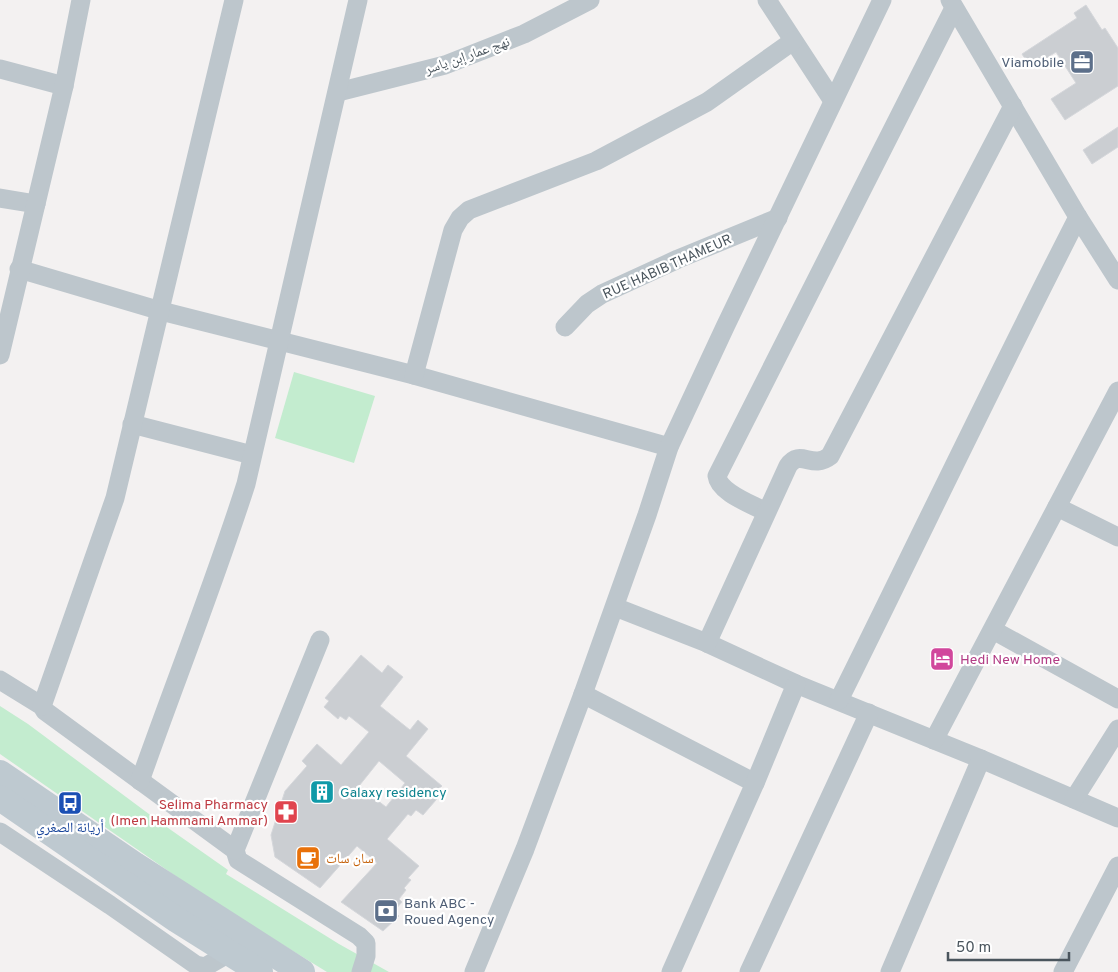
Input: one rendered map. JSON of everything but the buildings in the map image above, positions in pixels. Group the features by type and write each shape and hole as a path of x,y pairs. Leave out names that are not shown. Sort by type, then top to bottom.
{"street":[{"path":"0,355 64,86 82,0"},
{"path":"42,706 115,498 234,0"},
{"path":"140,781 185,655 224,554 246,484 358,0"},
{"name":"نهج عمار إبن ياسر","path":"338,92 444,65 524,34 590,0"},
{"path":"767,0 792,41 833,101"},
{"path":"474,972 525,849 583,694 670,447 725,327 882,0"},
{"path":"952,4 1078,217 1118,280"},
{"path":"766,512 720,486 717,476 952,4"},
{"path":"414,376 454,230 460,218 469,210 596,161 706,102 792,41"},
{"path":"0,69 64,86"},
{"path":"707,643 766,512 792,460 796,458 818,462 830,456 1013,106"},
{"path":"0,198 36,204"},
{"path":"839,700 945,486 1014,340 1078,217"},
{"name":"RUE HABIB THAMEUR","path":"565,327 587,304 602,294 678,259 778,218"},
{"path":"19,269 160,311 279,340 670,447"},
{"path":"934,740 1118,391"},
{"path":"132,424 252,455"},
{"path":"1057,507 1118,537"},
{"path":"615,607 707,643 796,684 981,759 1118,818"},
{"path":"993,630 1118,699"},
{"path":"234,850 320,640"},
{"path":"0,680 42,706 45,711 234,850 238,860 359,936 366,943 366,956 361,972"},
{"path":"671,972 755,783 796,684"},
{"path":"583,694 755,783"},
{"path":"749,972 868,714"},
{"path":"1074,799 1118,729"},
{"path":"890,972 981,759"},
{"path":"0,773 135,865 302,972"},
{"path":"0,798 177,920 260,972"},
{"path":"0,832 196,965 205,966 229,953"},
{"path":"1063,972 1118,866"}],"green space":[{"path":"294,372 375,396 354,463 275,438"},
{"path":"0,706 28,724 161,823 228,870 226,874 339,944 389,972 327,972 210,900 0,754"}],"place":[{"name":"Viamobile","path":"1082,62"},
{"name":"Hedi New Home","path":"942,659"},
{"name":"Galaxy residency","path":"322,792"},
{"name":"أريانة الصغري","path":"70,803"},
{"name":"Selima Pharmacy (Imen Hammami Ammar)","path":"286,812"},
{"name":"سان سات","path":"308,858"},
{"name":"Bank ABC - Roued Agency","path":"386,911"}]}
